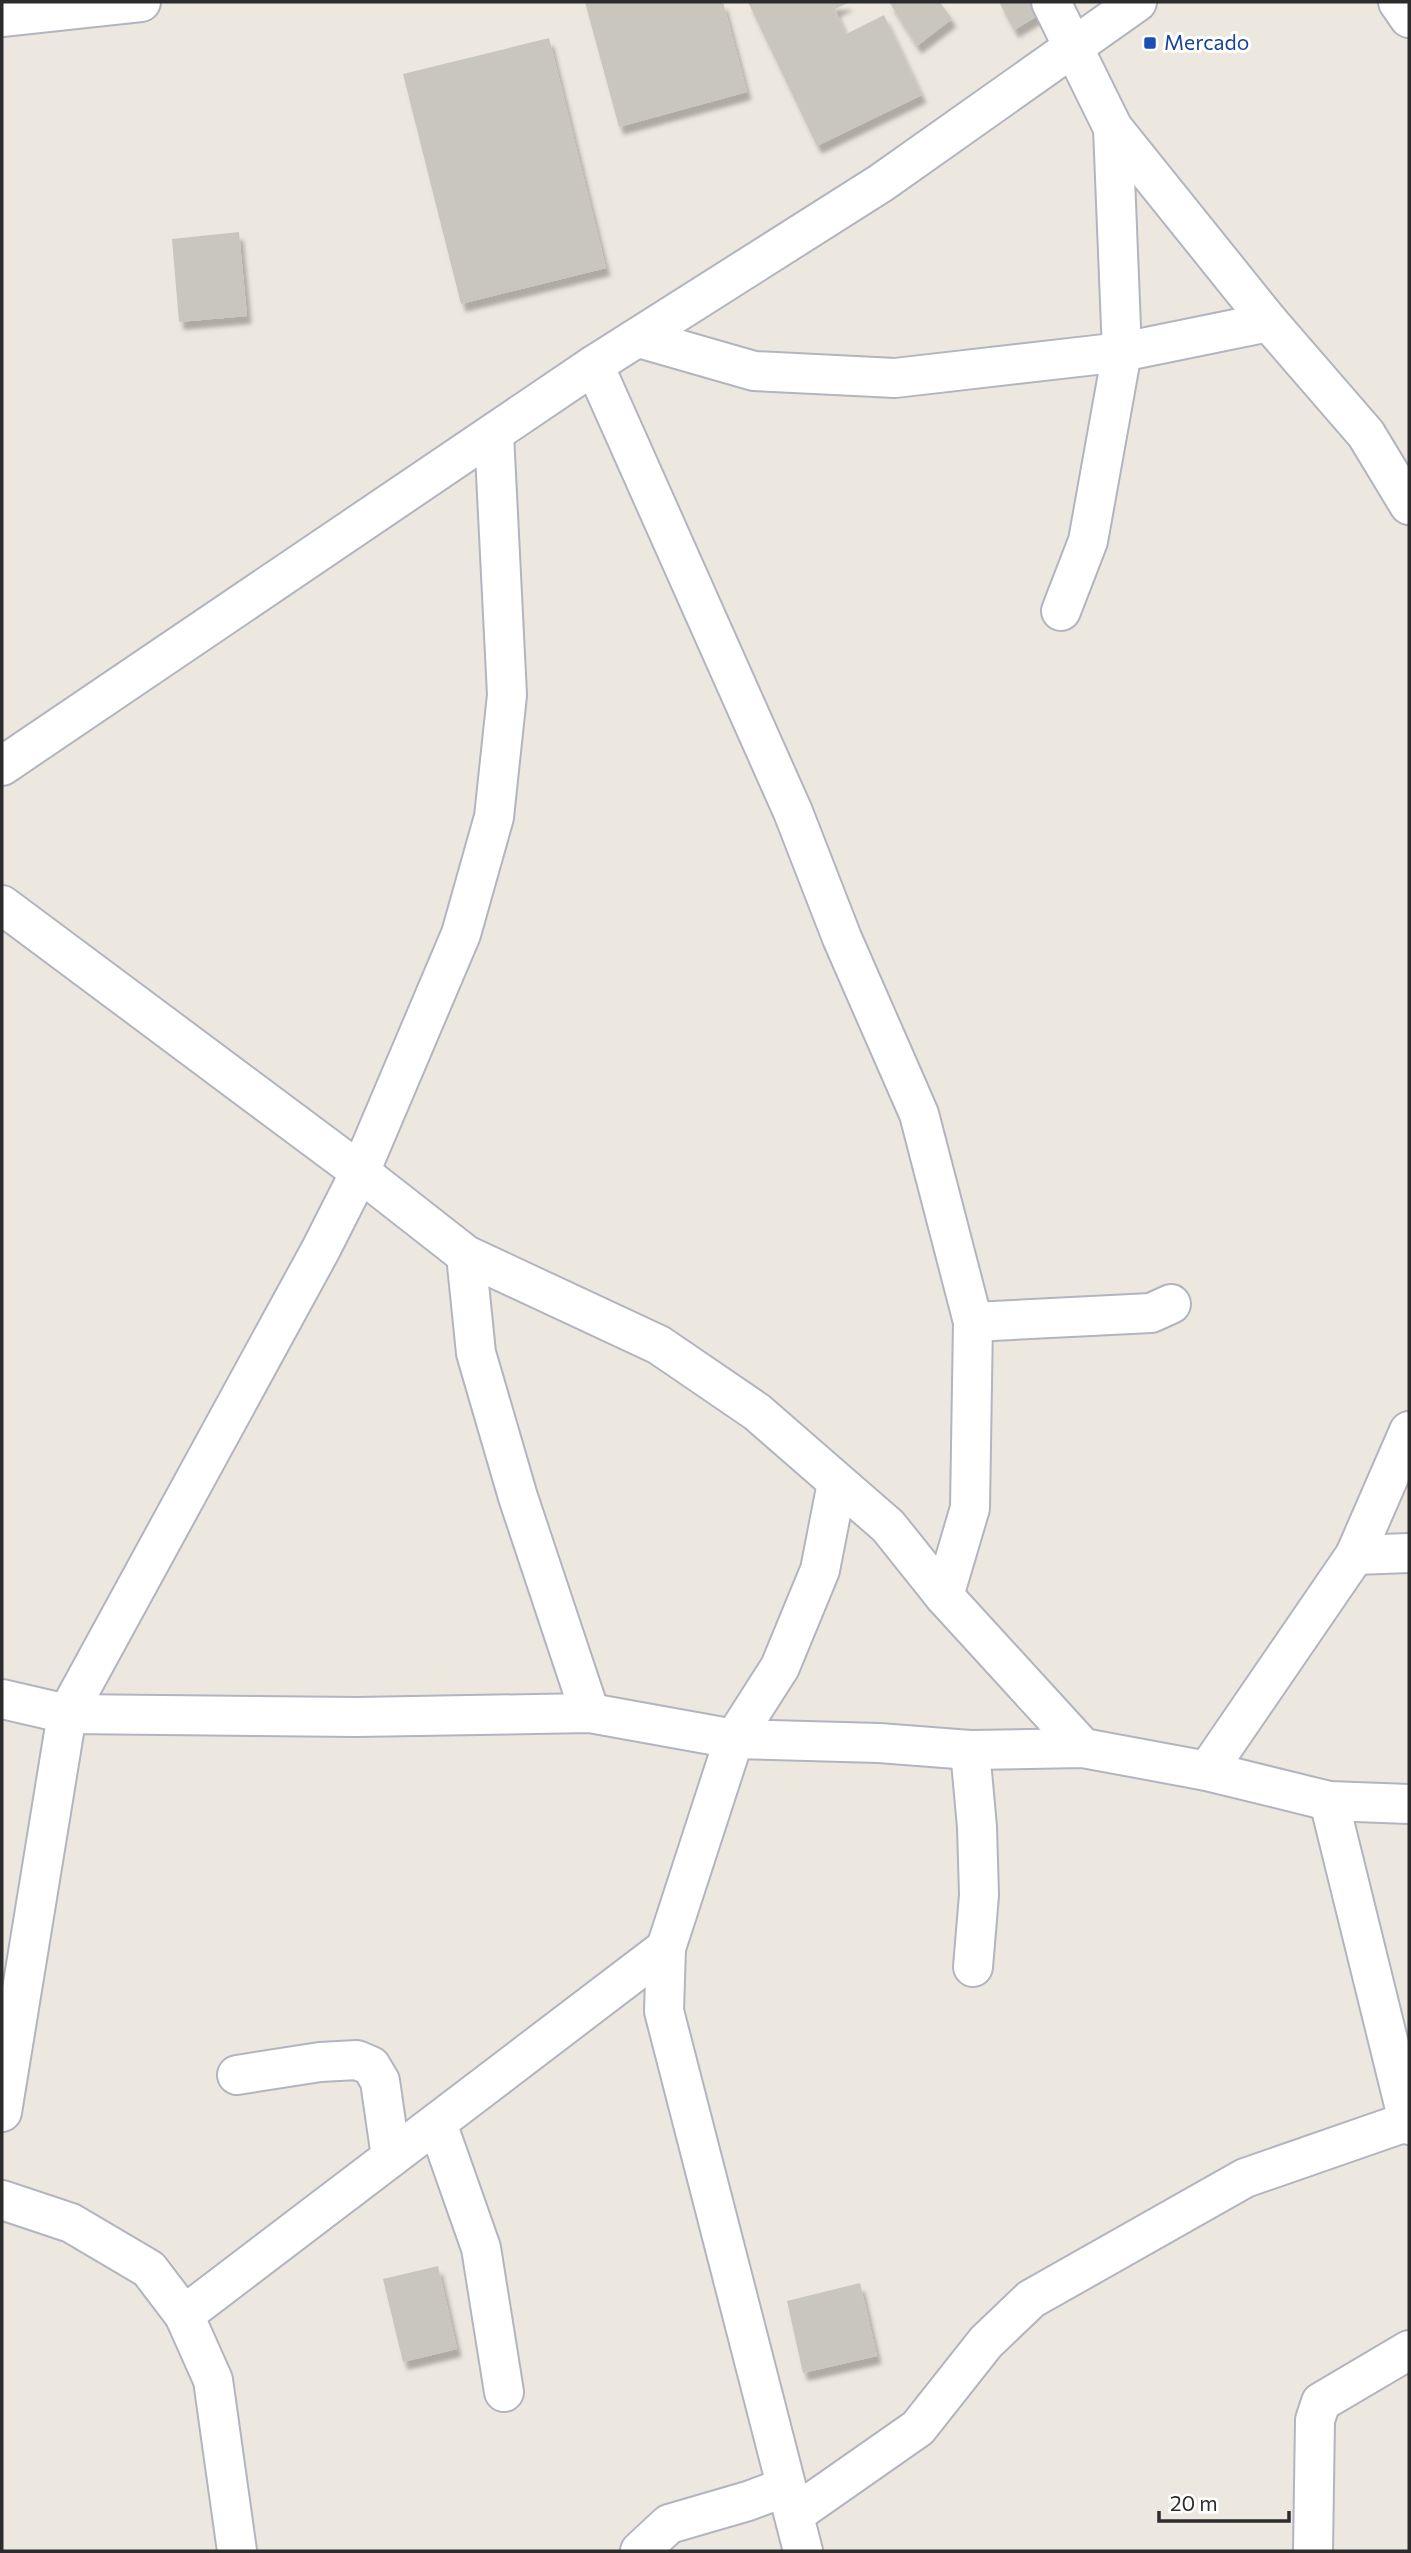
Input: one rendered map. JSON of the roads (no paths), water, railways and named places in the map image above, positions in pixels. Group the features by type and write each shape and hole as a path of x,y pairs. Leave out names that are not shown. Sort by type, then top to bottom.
{"street":[{"path":"2,18 141,2"},
{"path":"1051,2 1113,128 1269,322 1366,434 1409,505"},
{"path":"2,766 594,365 881,184 1137,2"},
{"path":"1398,2 1409,18"},
{"path":"1061,611 1088,541 1122,352 1113,128"},
{"path":"639,338 754,371 895,379 1122,352 1269,322"},
{"path":"594,365 715,642 793,812 842,938 919,1114 972,1322 971,1508 944,1596"},
{"path":"2,2112 67,1714 321,1249 360,1172 461,934 494,817 508,695 494,434"},
{"path":"2,905 360,1172 466,1255 659,1345 757,1412 888,1526 944,1596 1083,1748"},
{"path":"466,1255 476,1353 518,1497 590,1713"},
{"path":"972,1322 1151,1312 1171,1304"},
{"path":"1207,1770 1354,1555 1409,1430"},
{"path":"803,2551 664,2011 666,1948 734,1739 780,1667 820,1570 837,1483"},
{"path":"1354,1555 1409,1553"},
{"path":"2,1699 67,1714 357,1717 590,1713 734,1739 879,1743 970,1750 1083,1748 1207,1770 1329,1801 1409,1804"},
{"path":"970,1750 977,1827 979,1895 973,1967"},
{"path":"640,2551 669,2525 748,2501 790,2501 918,2428 986,2342 1031,2299 1245,2178 1409,2122 1329,1801"},
{"path":"184,2315 666,1948"},
{"path":"237,2076 320,2062 357,2060 371,2066 380,2081 391,2157"},
{"path":"437,2123 481,2248 504,2392"},
{"path":"2,2200 71,2223 149,2269 184,2315 213,2381 237,2551"},
{"path":"1313,2551 1315,2420 1321,2402 1409,2350"}],"place":[{"name":"Mercado","path":"1150,43"}]}
